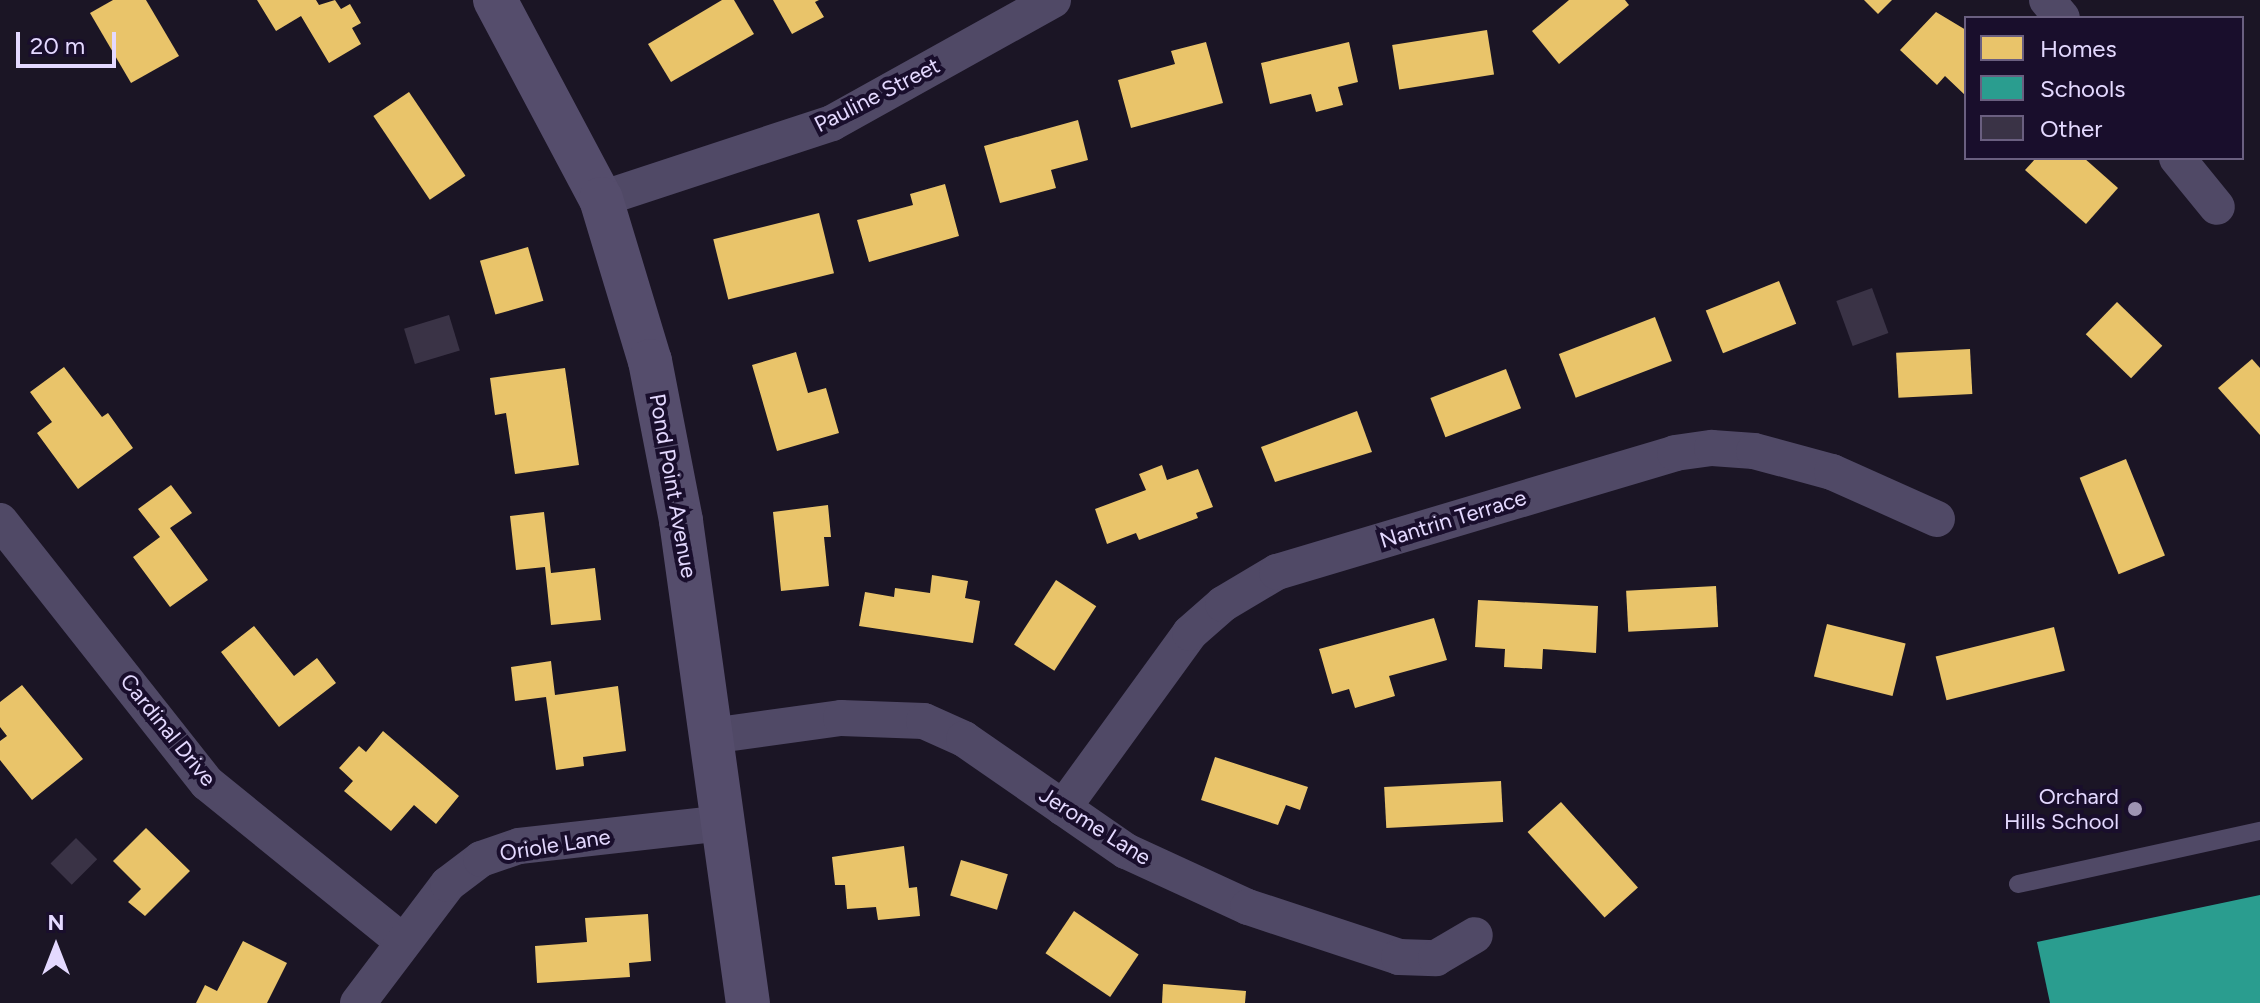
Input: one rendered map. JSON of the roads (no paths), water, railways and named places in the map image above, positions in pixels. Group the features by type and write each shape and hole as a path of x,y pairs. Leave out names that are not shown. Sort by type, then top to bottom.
{"main road":[{"name":"Pond Point Avenue","path":"495,0 601,199 650,361 669,449 748,1003"}],"street":[{"name":"Pauline Street","path":"601,199 832,123 1053,0"},
{"path":"2047,0 2060,16"},
{"path":"2179,160 2217,207"},
{"name":"Nantrin Terrace","path":"1063,808 1190,633 1223,604 1277,572 1675,453 1712,448 1754,451 1832,472 1937,519"},
{"name":"Cardinal Drive","path":"0,521 207,783 402,941"},
{"name":"Jerome Lane","path":"711,736 841,718 924,721 964,739 1126,851 1248,907 1323,935 1418,959 1451,952 1475,935"},
{"name":"Oriole Lane","path":"358,1003 448,884 500,851 723,823"}],"lane":[{"path":"2018,884 2260,831"}],"place":[{"name":"Orchard Hills School","path":"2135,809"}]}
